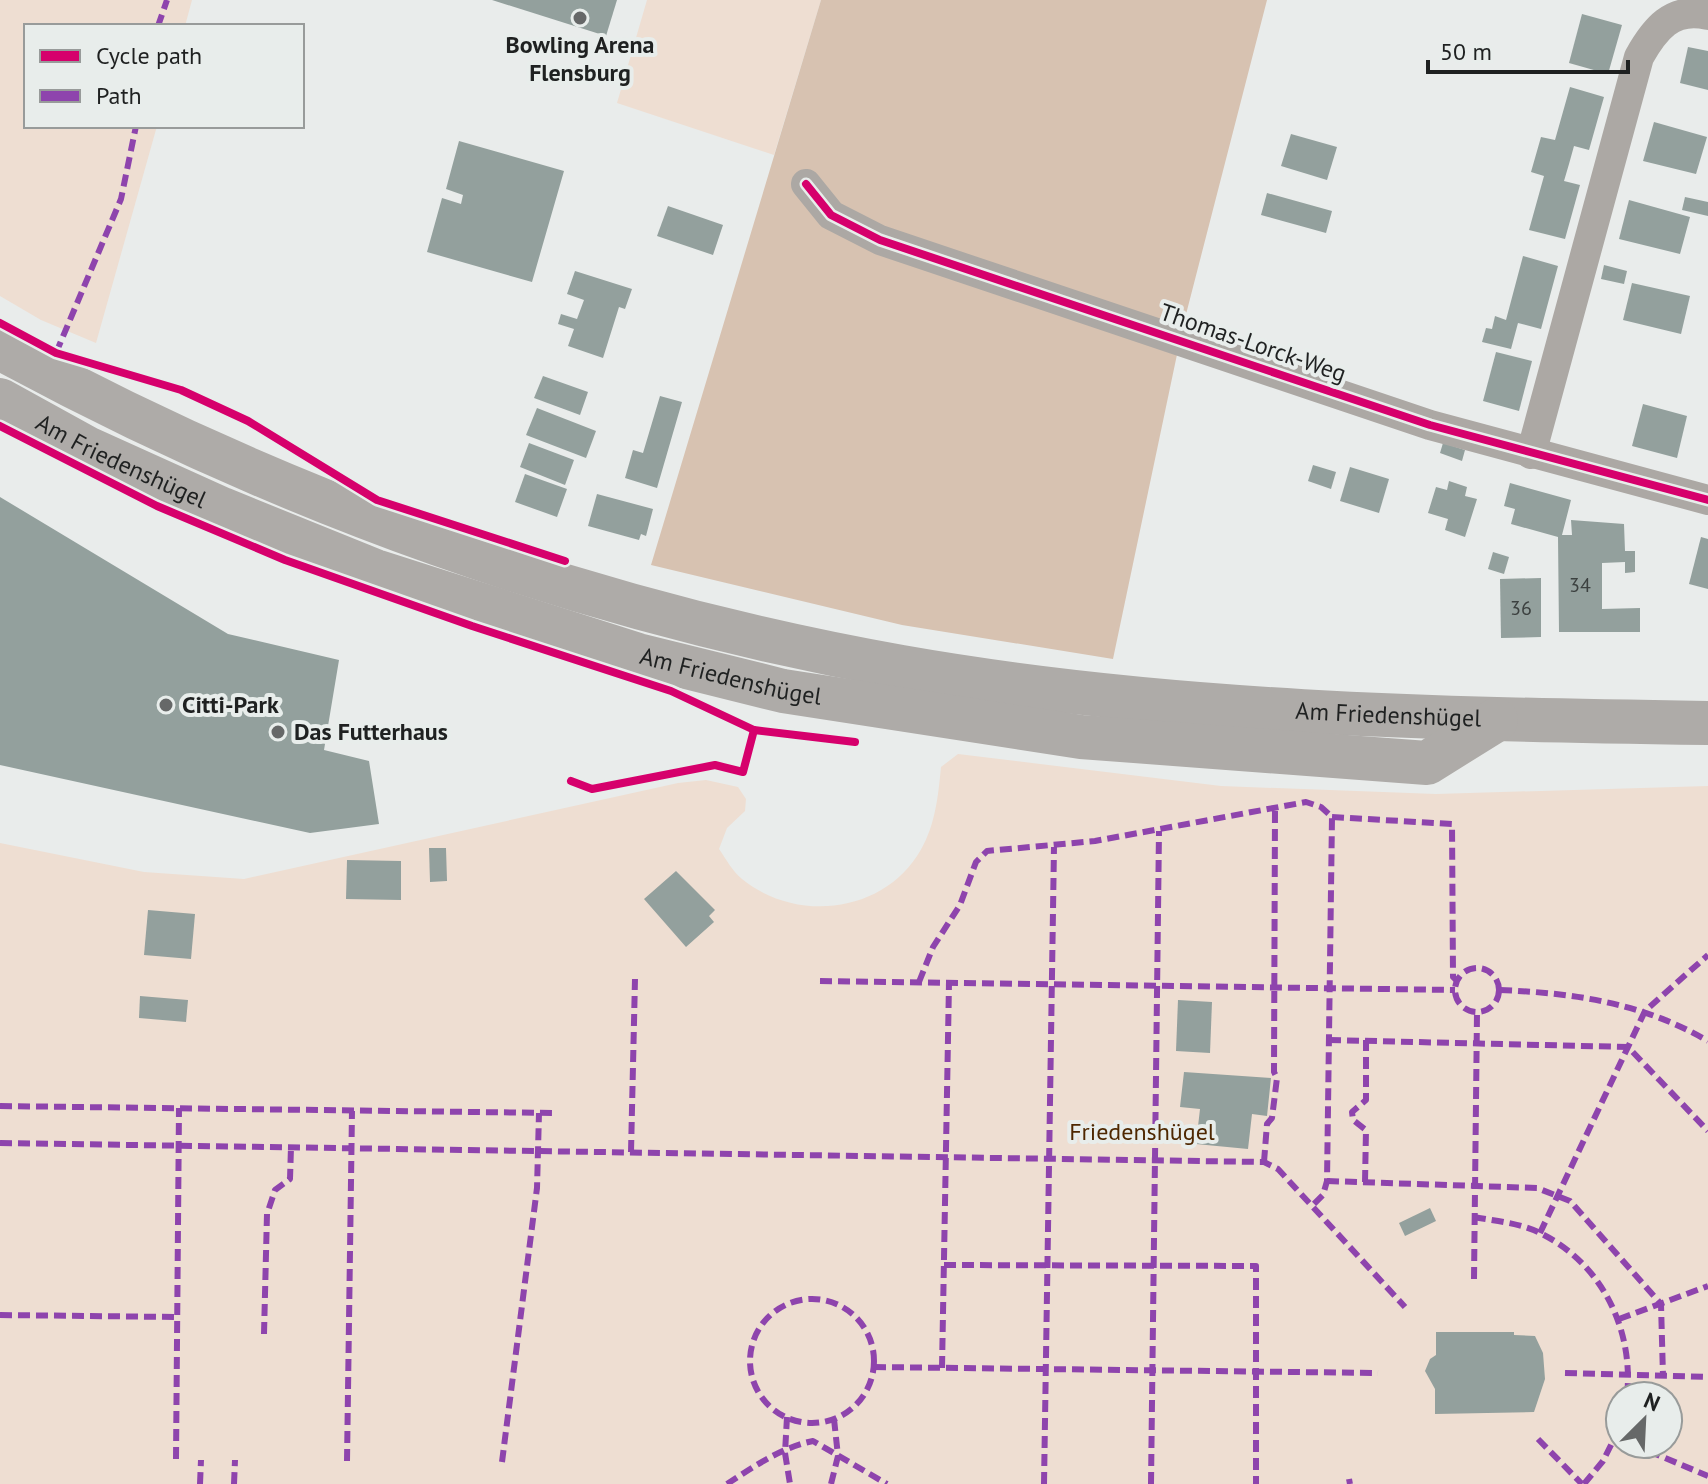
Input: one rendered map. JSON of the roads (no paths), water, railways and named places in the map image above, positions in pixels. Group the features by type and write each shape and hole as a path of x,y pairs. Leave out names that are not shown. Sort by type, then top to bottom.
{"main road":[{"name":"Am Friedenshügel","path":"0,348 152,427 248,471 416,539 559,583 749,635 902,667 1105,695 1299,712 1496,720 1708,723"},
{"name":"Am Friedenshügel","path":"0,400 114,460 222,509 375,571 638,655 783,691 1081,737 1427,763 1496,720"}],"street":[{"path":"1531,454 1639,57 1653,31 1672,16 1708,15"},
{"name":"Thomas-Lorck-Weg","path":"806,184 831,215 880,240 1430,425 1708,500"}],"place":[{"name":"Bowling Arena Flensburg","path":"580,18"},
{"name":"Citti-Park","path":"166,705"},
{"name":"Das Futterhaus","path":"278,732"}],"park label":[{"name":"Friedenshügel","path":"1142,1132"}]}
